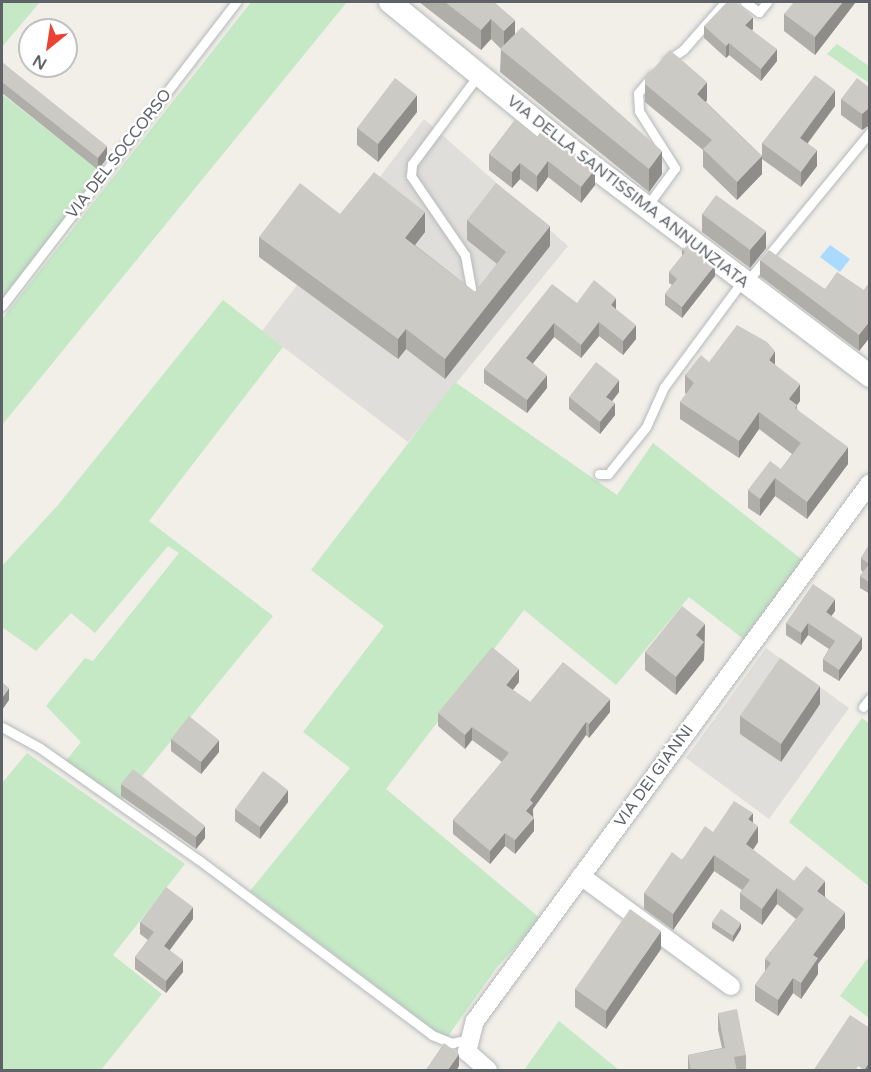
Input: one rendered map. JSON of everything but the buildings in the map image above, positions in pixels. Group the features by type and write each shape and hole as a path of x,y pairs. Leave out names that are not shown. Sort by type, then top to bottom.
{"street":[{"name":"VIA DELLA SANTISSIMA ANNUNZIATA","path":"390,2 743,284 870,376"},
{"name":"VIA DEI GIANNI","path":"470,1039 475,1021 870,483"},
{"path":"581,876 731,986"},
{"path":"470,1039 467,1052 488,1071"}],"lane":[{"name":"VIA DEL SOCCORSO","path":"2,306 236,2"},
{"path":"647,207 675,168 645,124 639,111 638,93 676,52 683,50 725,2"},
{"path":"745,2 759,12 767,2"},
{"path":"473,299 465,255 411,176 412,164 479,74"},
{"path":"599,474 608,474 646,427 664,387 743,284 870,132"},
{"path":"863,707 870,698"},
{"path":"2,727 40,748 199,860 432,1035 452,1043 470,1039"}],"shaded area":[{"path":"424,119 568,246 408,442 262,331"},
{"path":"766,648 849,708 769,819 686,758"}],"green space":[{"path":"2,2 40,2 26,18 18,18 18,28 2,47"},
{"path":"251,2 347,2 2,425 2,319"},
{"path":"837,44 869,66 869,83 827,54"},
{"path":"2,94 102,173 2,299"},
{"path":"223,300 283,347 149,521 273,616 121,802 65,762 81,742 46,706 85,658 93,661 179,553 168,546 95,633 71,613 36,651 2,627 2,566 58,505"},
{"path":"455,382 617,495 653,443 805,562 746,641 689,597 616,685 524,610 386,789 541,919 497,967 446,1039 250,891 350,768 303,732 384,626 311,570"},
{"path":"862,718 870,724 869,886 789,822"},
{"path":"27,753 185,864 113,955 162,994 101,1070 2,1070 2,783"},
{"path":"867,959 869,961 869,1018 840,996"},
{"path":"559,1021 619,1070 524,1070"}],"water":[{"path":"830,245 850,259 840,272 820,257"}]}
